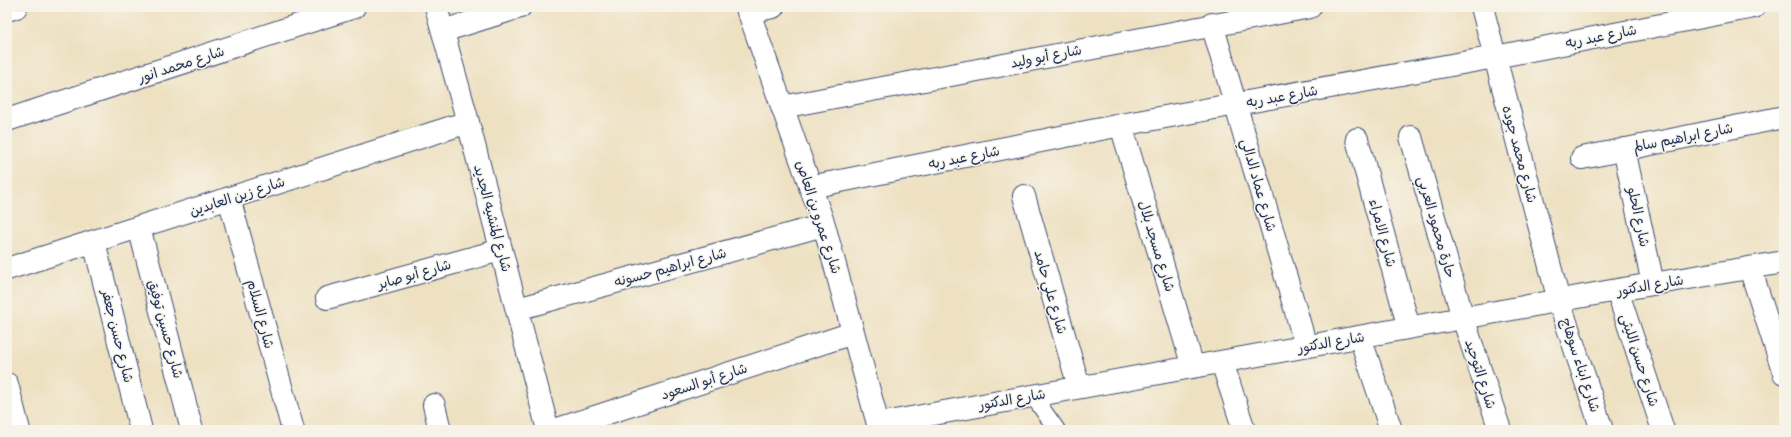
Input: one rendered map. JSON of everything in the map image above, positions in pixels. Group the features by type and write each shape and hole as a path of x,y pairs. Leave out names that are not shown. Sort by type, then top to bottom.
{"street":[{"path":"7,10 16,7"},
{"name":"شارع محمد انور","path":"7,120 354,7"},
{"name":"شارع المنشيه الجديد","path":"436,7 502,250 548,430"},
{"path":"443,31 520,7"},
{"path":"747,9 773,7"},
{"name":"شارع أبو وليد","path":"782,107 1212,24 1310,7"},
{"name":"شارع محمد جوده","path":"1482,7 1559,301"},
{"name":"شارع عبد ربه","path":"810,187 1121,125 1495,57 1754,7"},
{"name":"شارع عمرو بن العاص","path":"747,9 824,225 878,427"},
{"name":"شارع عماد الدالي","path":"1212,24 1306,346"},
{"name":"شارع ابراهيم سالم","path":"1582,158 1784,117"},
{"name":"شارع زين العابدين","path":"7,270 468,122"},
{"name":"شارع مسجد بلال","path":"1121,125 1193,367"},
{"name":"حارة محمود العربي","path":"1411,137 1463,318"},
{"name":"شارع الامراء","path":"1358,139 1409,328"},
{"name":"شارع الحلو","path":"1624,149 1653,284"},
{"name":"شارع علي حامد","path":"1024,196 1079,387"},
{"name":"شارع السلام","path":"229,198 293,430"},
{"name":"شارع ابراهيم حسونه","path":"517,309 824,225"},
{"name":"شارع حسين توفيق","path":"139,227 192,430"},
{"name":"شارع حسن جعفر","path":"94,242 141,430"},
{"name":"شارع أبو صابر","path":"326,298 502,250"},
{"name":"شارع الدكتور","path":"878,427 1079,387 1617,290 1784,262"},
{"path":"1750,268 1784,373"},
{"name":"شارع حسن الليثى","path":"1617,290 1663,430"},
{"name":"شارع ابناء سوهاج","path":"1559,301 1602,430"},
{"name":"شارع التوحيد","path":"1463,318 1500,430"},
{"name":"شارع أبو السعود","path":"555,430 853,333"},
{"path":"1360,337 1391,430"},
{"path":"1222,362 1244,430"},
{"path":"7,384 19,430"},
{"path":"434,405 440,430"}],"lane":[{"path":"1033,396 1057,430"}]}
